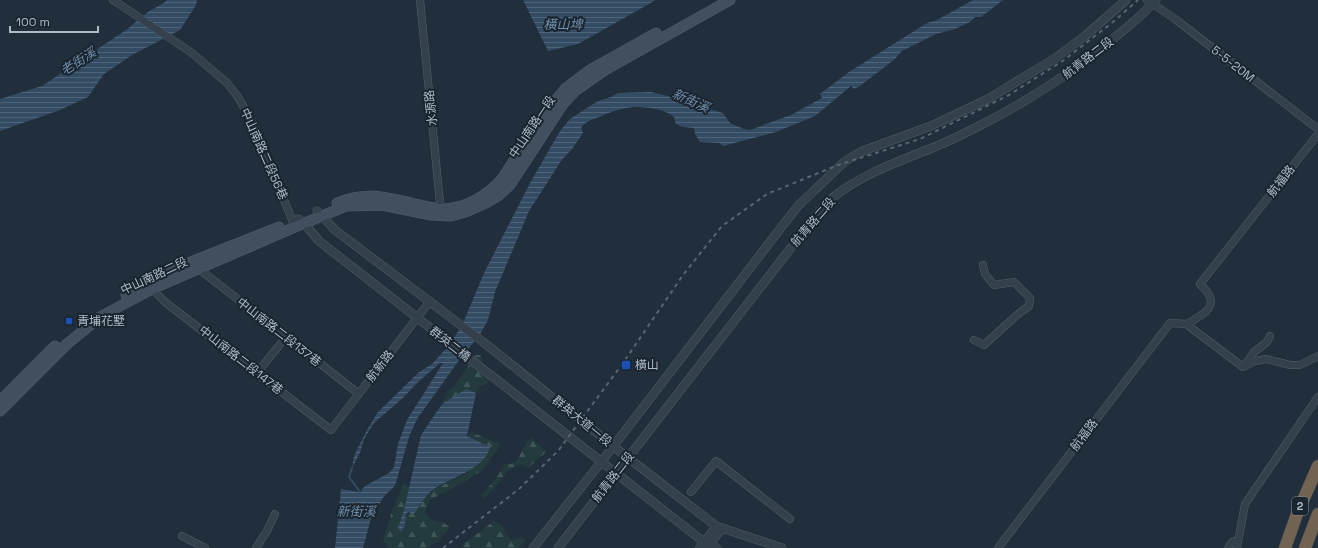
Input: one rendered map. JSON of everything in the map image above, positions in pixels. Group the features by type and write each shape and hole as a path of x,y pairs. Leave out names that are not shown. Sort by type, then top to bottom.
{"highway":[{"name":"2","path":"1285,548 1297,514 1318,466"},
{"name":"2","path":"1305,548 1318,514"}],"main road":[{"name":"中山南路一段","path":"345,203 382,205 431,215 474,201 494,188 502,179 543,116 565,89 578,78 716,0"},
{"name":"中山南路一段","path":"441,212 451,216 468,211 498,196 510,185 563,104 575,91 605,70 730,0"},
{"name":"中山南路二段","path":"0,401 84,320 154,280 163,273 298,223 345,203"},
{"name":"中山南路二段","path":"0,411 67,344 89,325 130,300 152,289 298,223"}],"street":[{"name":"中山南路二段56巷","path":"113,0 192,53 227,83 238,97 253,124 298,223"},
{"name":"水源路","path":"420,0 441,212"},
{"name":"航青路二段","path":"534,548 798,206 844,162 860,152 931,126 988,99 1054,59 1085,36 1126,0"},
{"name":"航青路二段","path":"558,548 793,245 831,200 848,186 869,173 934,147 980,126 1042,91 1100,49 1152,2"},
{"name":"5-5-20M","path":"1152,2 1318,129"},
{"name":"航福路","path":"998,548 1170,323 1186,324 1206,312 1211,305 1211,298 1200,284 1318,134"},
{"path":"320,214 335,230 430,301"},
{"path":"298,223 417,318"},
{"path":"974,340 984,345 1016,315 1029,306 1030,298 1014,282 994,285 985,274 983,265"},
{"name":"中山南路二段137巷","path":"199,269 359,394"},
{"name":"中山南路二段147巷","path":"152,289 165,302 331,430"},
{"name":"群英二橋","path":"430,301 487,345"},
{"name":"航新路","path":"331,430 430,301"},
{"name":"群英二橋","path":"417,318 474,362"},
{"path":"1186,324 1243,367"},
{"path":"1243,367 1254,352 1267,342 1270,336"},
{"path":"257,373 286,337"},
{"name":"群英大道一段","path":"487,345 613,446 720,527 782,548"},
{"path":"1243,367 1255,361 1266,359 1290,365 1300,365 1318,356"},
{"name":"群英大道一段","path":"474,362 602,461 707,546"},
{"path":"1237,548 1245,504 1318,397"},
{"path":"691,492 716,461 790,519"},
{"path":"256,548 267,531 275,514"},
{"path":"707,546 720,527"},
{"path":"182,536 204,548"},
{"path":"1228,548 1232,542 1238,540"}],"green space":[{"path":"476,355 480,355 483,359 478,365 490,378 487,384 481,386 476,393 466,389 442,404 449,390 454,386"},
{"path":"471,432 501,444 481,471 463,483 430,500 425,512 432,520 444,523 450,527 438,542 426,548 389,548 386,546 383,538 396,500 405,483 409,488 398,528 405,525 406,513 409,511 414,514 425,498 433,490 467,473 490,447 467,436"},
{"path":"532,438 546,452 528,468 520,464 507,471 499,483 484,498 481,496 497,477 505,464 511,464 518,459 525,445"},
{"path":"494,521 502,526 511,540 521,537 526,539 519,548 465,548 462,545"}],"water":[{"path":"167,0 197,0 196,5 180,30 132,55 104,74 88,97 60,110 0,131 0,99 42,86 126,30 148,12"},
{"name":"橫山埤","path":"523,0 656,0 578,44 548,51"},
{"name":"新街溪","path":"973,0 1003,0 981,17 975,17 970,22 955,29 936,34 902,51 895,59 860,86 854,89 851,86 815,116 776,132 723,146 720,143 700,142 695,134 694,128 683,127 676,124 674,117 664,111 644,107 631,107 619,110 591,120 585,124 581,128 583,133 572,149 561,161 529,211 495,292 488,320 479,336 462,356 417,419 409,437 395,486 385,495 372,515 363,548 335,548 341,489 360,492 365,486 389,473 394,467 398,444 407,420 443,363 440,363 417,383 403,398 374,423 364,439 360,453 352,468 354,456 367,430 378,412 419,372 432,364 450,344 463,323 485,271 530,183 560,131 570,119 598,101 618,93 651,92 684,100 723,113 730,123 750,130 791,115 822,98 820,94 849,72 927,23 937,20"},
{"path":"466,389 476,393 467,436 490,447 487,455 474,467 431,491 425,497 414,514 409,512 406,513 405,525 401,532 398,528 404,510 421,435 442,404"}],"waterway":[{"path":"352,468 349,477 360,492"}],"railway":[{"path":"443,548 519,489 558,451 623,363 683,275 722,226 767,194 838,165 920,139 1009,95 1064,60 1113,22 1138,0"}],"place":[{"name":"青埔花墅","path":"69,321"},
{"name":"橫山","path":"626,365"}],"water label":[{"name":"老街溪","path":"78,61"}]}
